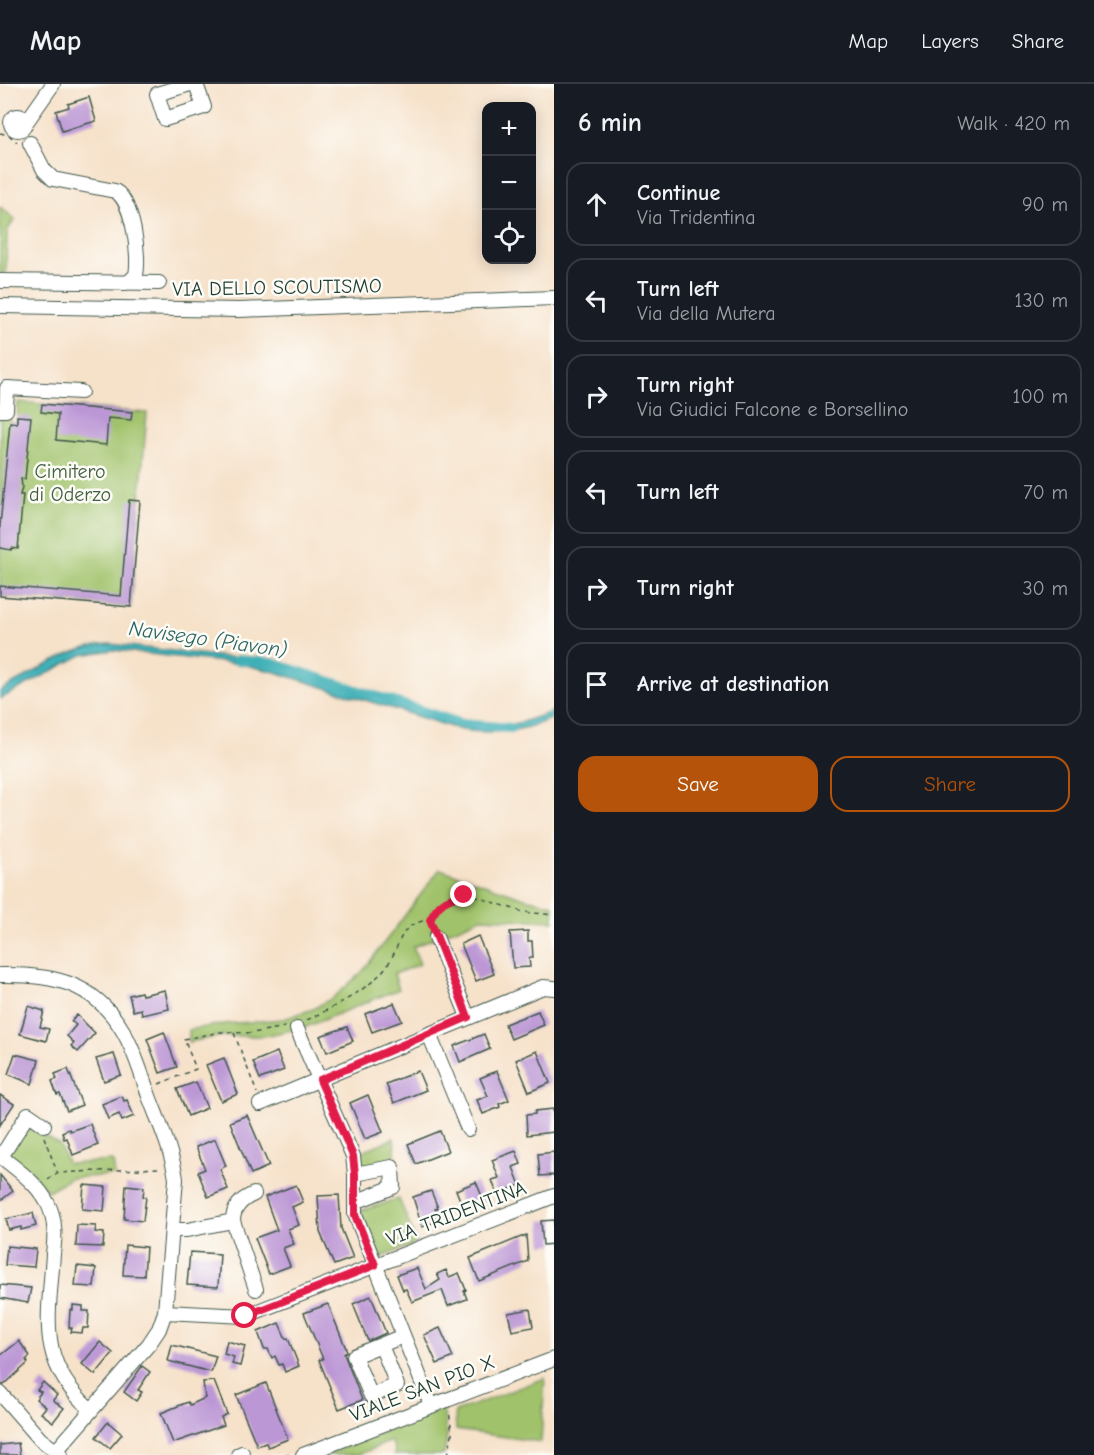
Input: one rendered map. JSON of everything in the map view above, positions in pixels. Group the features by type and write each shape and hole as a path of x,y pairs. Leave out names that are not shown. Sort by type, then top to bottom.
{"street":[{"path":"53,84 39,106 14,128 53,179 115,191 123,197 136,241 137,256 136,275 129,282 124,283"},
{"path":"190,84 157,94 165,118 204,107 196,84"},
{"path":"0,281 159,283"},
{"name":"VIA DELLO SCOUTISMO","path":"0,306 239,310 554,298"},
{"path":"0,410 6,410 7,388 81,392"},
{"path":"436,937 468,1017"},
{"path":"0,975 46,976 74,985 89,993 115,1019 123,1031 147,1089 176,1179 165,1312 155,1336 90,1409 58,1453 40,1439 0,1394"},
{"path":"259,1099 320,1080 543,987 554,988"},
{"path":"296,1025 353,1156 355,1215 431,1405"},
{"path":"429,1034 468,1129"},
{"path":"44,1125 28,1114 1,1157 38,1189 49,1206 54,1220 48,1323 52,1354 69,1387 90,1409"},
{"path":"355,1174 392,1167 393,1187 355,1202"},
{"path":"254,1194 242,1200 232,1221 256,1288"},
{"name":"VIA TRIDENTINA","path":"165,1312 245,1316 554,1196"},
{"path":"173,1230 187,1230 232,1221"},
{"path":"381,1345 403,1336"},
{"name":"VIALE SAN PIO X","path":"303,1455 554,1359"}],"path":[{"path":"147,1089 196,1070 184,1039 221,1032 252,1033 296,1025 340,1003 388,965 405,930 415,923 430,920 441,903 452,897 471,895 523,912 554,915"},
{"path":"430,920 436,937"},
{"path":"233,1033 259,1099"},
{"path":"44,1125 41,1131 57,1173"},
{"path":"38,1189 57,1173 174,1167"},
{"path":"448,1455 452,1434 449,1411"}],"green space":[{"path":"0,207 15,219 7,231 6,273 0,273"},
{"name":"Cimitero di Oderzo","path":"18,402 147,413 131,607 0,596 0,418 10,418 10,422 17,423"},
{"path":"440,869 525,898 554,905 554,921 481,918 413,947 420,964 394,974 399,989 306,1027 264,1036 222,1036 189,1042 189,1030 223,1024 284,1019 313,1009 334,997 362,972"},
{"path":"25,1128 59,1144 68,1164 113,1161 115,1175 70,1178 48,1191 31,1174 6,1156"},
{"path":"394,1138 396,1160 359,1168 355,1154"},
{"path":"399,1199 417,1243 379,1258 359,1211"},
{"path":"545,1378 541,1442 456,1430 455,1412"},
{"path":"443,1408 447,1436 444,1455 394,1455 395,1451 391,1441 358,1455 325,1455"}],"water":[{"path":"110,644 236,658 291,671 465,726 510,724 530,720 554,711 554,717 509,731 461,730 275,672 240,664 113,650 82,655 0,699 0,691 67,655"}],"building":[{"path":"89,97 96,121 62,131 56,111"},
{"path":"42,404 132,412 131,420 108,418 106,445 56,440 58,414 41,412"},
{"path":"17,416 31,417 25,479 21,478 20,495 23,495 18,549 12,548 11,550 0,548 0,526 10,422 17,423"},
{"path":"129,500 140,501 131,607 0,596 0,586 121,596"},
{"path":"528,931 528,941 532,941 533,958 529,958 530,967 513,968 510,932"},
{"path":"478,936 494,974 476,981 461,944"},
{"path":"165,990 169,1009 142,1015 141,1009 133,1011 129,995"},
{"path":"394,1003 402,1021 372,1032 365,1014"},
{"path":"28,1006 44,1011 40,1027 49,1029 46,1041 20,1034"},
{"path":"538,1011 544,1025 511,1039 505,1024"},
{"path":"77,1015 95,1033 78,1052 71,1046 74,1043 67,1036 76,1025 71,1021"},
{"path":"347,1027 353,1041 327,1052 320,1036"},
{"path":"164,1032 177,1067 160,1073 147,1039"},
{"path":"484,1034 490,1049 460,1062 454,1046"},
{"path":"537,1051 550,1083 529,1092 516,1060"},
{"path":"277,1052 284,1070 260,1079 253,1062"},
{"path":"15,1054 39,1060 32,1084 8,1074"},
{"path":"114,1054 121,1075 104,1081 96,1059"},
{"path":"224,1058 238,1094 221,1101 206,1065"},
{"path":"68,1069 82,1105 67,1111 52,1081 57,1079 55,1074"},
{"path":"418,1071 426,1090 394,1103 386,1084"},
{"path":"497,1071 509,1100 499,1104 500,1107 483,1114 477,1100 488,1096 480,1078"},
{"path":"196,1082 207,1108 188,1116 177,1089"},
{"path":"0,1095 14,1104 0,1125"},
{"path":"368,1095 383,1132 365,1139 350,1103"},
{"path":"122,1096 124,1101 127,1100 134,1116 122,1121 119,1114 108,1119 102,1104"},
{"path":"553,1109 554,1132 527,1135 526,1115 535,1114 535,1111"},
{"path":"247,1115 269,1166 251,1174 230,1122"},
{"path":"90,1124 98,1145 73,1155 67,1138 64,1139 62,1132"},
{"path":"440,1131 448,1151 416,1164 408,1144"},
{"path":"215,1139 226,1166 220,1169 228,1189 208,1197 198,1172 205,1169 196,1147"},
{"path":"516,1151 521,1164 513,1167 520,1185 497,1194 492,1180 499,1178 492,1160"},
{"path":"554,1152 554,1175 540,1176 538,1154"},
{"path":"0,1175 13,1191 0,1201"},
{"path":"476,1182 484,1201 464,1210 456,1190"},
{"path":"84,1185 106,1187 104,1211 82,1209"},
{"path":"126,1185 144,1187 143,1197 146,1197 143,1221 124,1219"},
{"path":"296,1185 303,1202 292,1207 299,1225 288,1229 294,1244 283,1248 290,1266 269,1274 255,1238 277,1230 265,1197"},
{"path":"431,1191 440,1220 422,1227 413,1197"},
{"path":"339,1195 341,1228 353,1258 334,1265 320,1232 318,1196"},
{"path":"33,1213 36,1226 9,1230 6,1219"},
{"path":"554,1220 554,1244 543,1245 541,1221"},
{"path":"77,1225 96,1226 95,1232 104,1233 103,1247 76,1246"},
{"path":"526,1235 528,1261 479,1281 470,1258"},
{"path":"125,1245 146,1247 144,1276 123,1275"},
{"path":"7,1246 36,1249 34,1267 5,1265"},
{"path":"190,1252 220,1254 218,1287 187,1285"},
{"path":"77,1266 96,1268 94,1287 75,1286"},
{"path":"417,1268 426,1289 440,1280 437,1274 446,1270 449,1277 459,1273 467,1299 448,1306 442,1290 412,1302 406,1289 403,1290 397,1275"},
{"path":"0,1285 31,1288 28,1303 0,1298"},
{"path":"371,1296 386,1333 368,1341 353,1304"},
{"path":"328,1304 347,1351 344,1354 362,1400 339,1409 319,1360 323,1359 304,1313"},
{"path":"73,1305 83,1306 83,1311 89,1311 88,1328 83,1328 82,1333 71,1332 72,1328 69,1328 70,1310 73,1310"},
{"path":"530,1309 533,1327 512,1331 508,1313"},
{"path":"279,1323 286,1339 288,1338 299,1366 285,1372 275,1356 272,1358 268,1349 264,1349 258,1332"},
{"path":"440,1328 453,1357 437,1364 424,1335"},
{"path":"19,1341 30,1356 26,1360 28,1363 4,1385 0,1384 0,1356"},
{"path":"227,1341 245,1346 240,1366 232,1364 234,1357 224,1354"},
{"path":"100,1342 113,1353 95,1375 82,1364"},
{"path":"172,1345 216,1356 211,1372 168,1361"},
{"path":"142,1366 150,1372 138,1390 142,1392 136,1401 124,1392"},
{"path":"214,1381 227,1414 221,1417 224,1425 173,1443 161,1413 205,1398 203,1382"},
{"path":"43,1382 57,1395 53,1400 64,1408 53,1422 41,1413 46,1407 36,1399 41,1392 37,1390"},
{"path":"266,1383 288,1439 268,1447 266,1443 257,1446 236,1395"},
{"path":"108,1422 122,1434 110,1448 96,1437"},
{"path":"18,1443 20,1455 0,1455 0,1445"}],"waterway":[{"name":"Navisego (Piavon)","path":"237,660 272,663 463,724 511,728"}],"route":[{"path":"245,1316 375,1265 355,1215 353,1156 320,1080 468,1017 430,920 441,903 452,897 464,895"}]}
